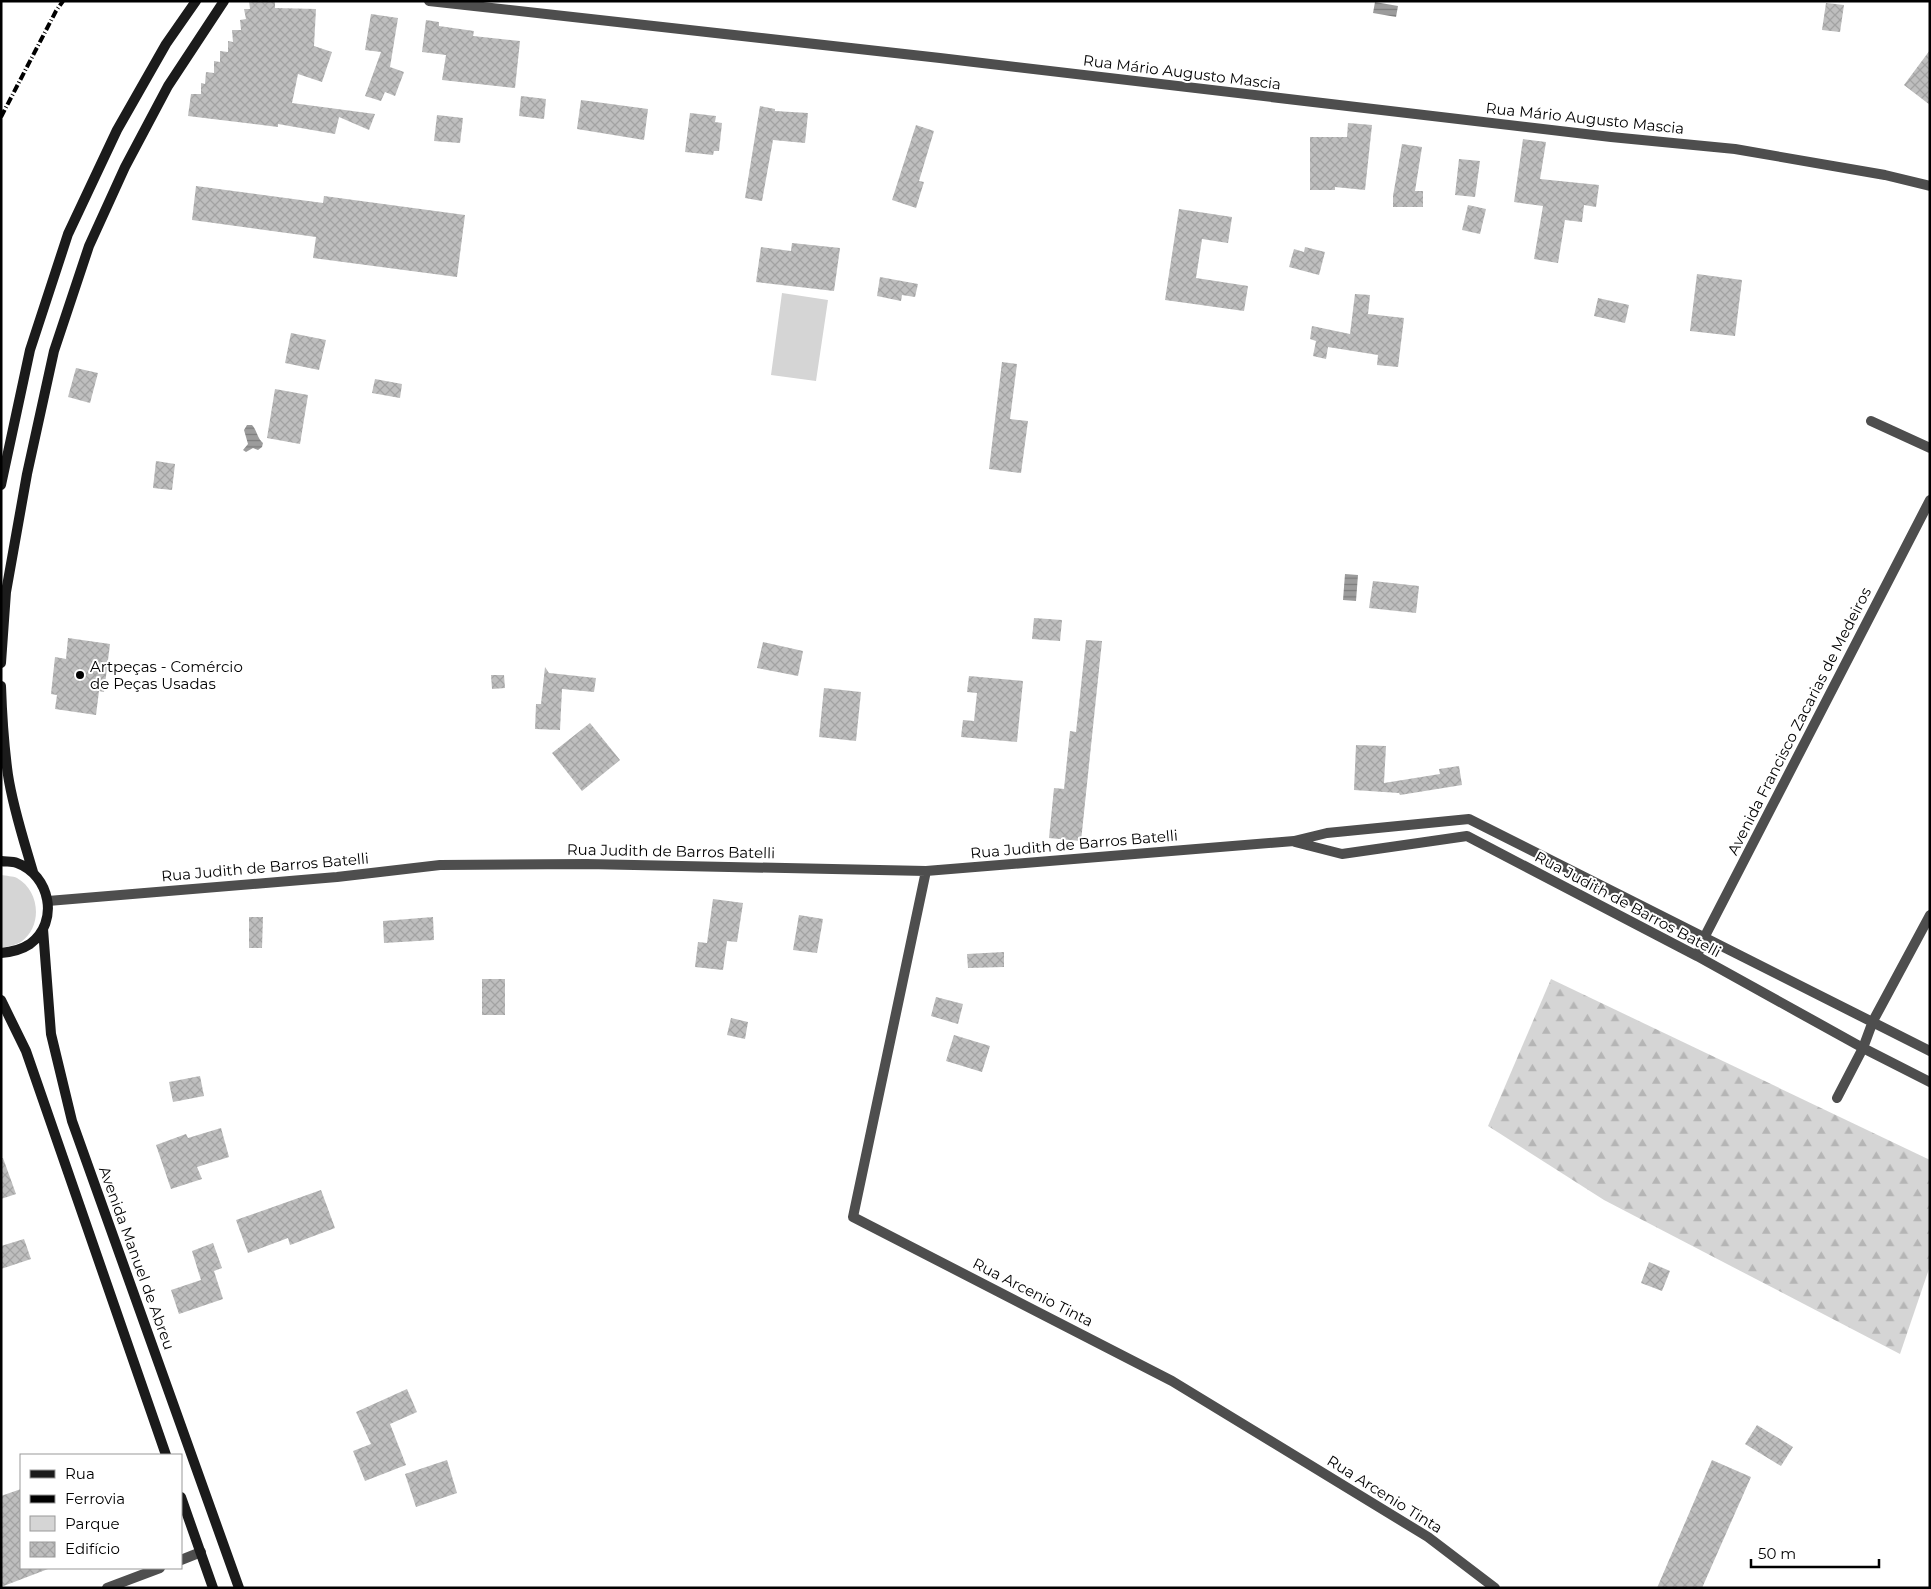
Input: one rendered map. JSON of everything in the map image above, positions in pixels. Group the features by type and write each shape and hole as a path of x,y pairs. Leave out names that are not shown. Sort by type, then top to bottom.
{"main road":[{"path":"1,485 30,350 68,234 117,130 166,44 196,1"},
{"path":"1,663 6,592 27,474 54,351 68,307 89,246 125,167 168,86 224,1"},
{"path":"1,686 8,776 33,872 43,885 48,901"},
{"path":"1,861 16,863 33,872"},
{"name":"Avenida Manuel de Abreu","path":"48,901 48,916 43,929 51,1034 72,1122 239,1588"},
{"path":"1,953 15,952 31,943 43,929"},
{"path":"1,1000 26,1050 166,1454"},
{"path":"182,1500 213,1588"}],"street":[{"name":"Rua Mário Augusto Mascia","path":"429,1 1735,150 1886,175 1930,186"},
{"path":"1871,421 1930,448"},
{"name":"Avenida Francisco Zacarias de Medeiros","path":"1697,956 1705,936 1930,500"},
{"name":"Rua Judith de Barros Batelli","path":"48,901 337,877 440,865 597,864 926,871 1294,841 1327,833 1469,819 1705,936 1930,1051"},
{"name":"Rua Judith de Barros Batelli","path":"1294,841 1342,854 1467,836 1697,956 1863,1048 1930,1082"},
{"name":"Rua Arcenio Tinta","path":"926,871 853,1217 1172,1380 1428,1537 1495,1588"},
{"path":"1837,1098 1863,1048 1873,1021 1930,915"},
{"path":"182,1560 201,1552"},
{"path":"108,1588 157,1569"}],"green space":[{"path":"782,293 828,300 816,381 771,375"},
{"path":"1,875 15,877 25,884 34,900 36,909 33,927 28,935 19,943 2,948"},
{"path":"1551,979 1930,1160 1930,1266 1900,1354 1604,1200 1488,1126"}],"shaded area":[{"path":"1375,2 1398,6 1396,17 1373,13"},
{"path":"247,425 252,425 263,443 262,447 258,450 253,448 246,452 243,450 248,444 244,430"},
{"path":"1345,574 1358,575 1356,601 1343,600"}],"building":[{"path":"249,1 275,1 275,8 316,9 314,46 332,52 322,82 298,74 292,103 375,114 369,130 339,117 335,134 278,124 278,127 188,116 191,94 201,94 201,83 205,84 206,72 214,73 214,61 220,62 220,51 228,52 228,41 233,42 232,30 241,30 240,20 246,19 244,9 250,9"},
{"path":"1826,3 1844,5 1840,32 1822,30"},
{"path":"371,14 398,18 390,67 404,72 395,96 385,92 381,101 365,96 381,52 365,50"},
{"path":"426,20 439,22 439,26 474,31 473,36 520,41 515,88 442,80 446,55 422,52"},
{"path":"1930,50 1930,105 1904,85"},
{"path":"521,96 546,99 544,119 519,116"},
{"path":"581,100 648,109 644,140 577,129"},
{"path":"760,106 775,109 775,111 808,113 805,143 773,140 762,201 745,198"},
{"path":"690,113 716,116 715,122 722,123 719,151 714,151 713,155 685,152"},
{"path":"437,115 463,118 460,143 434,141"},
{"path":"1348,123 1372,125 1365,190 1335,187 1335,190 1310,190 1310,137 1347,137"},
{"path":"916,125 934,131 919,181 924,182 916,208 892,200"},
{"path":"1523,139 1546,142 1540,179 1599,185 1596,207 1584,205 1582,222 1565,220 1558,263 1534,259 1543,206 1514,202"},
{"path":"1402,144 1422,147 1415,191 1423,191 1423,207 1393,207 1393,196"},
{"path":"1459,159 1480,161 1475,197 1455,195"},
{"path":"196,186 323,203 324,196 465,215 457,277 313,258 316,237 192,220"},
{"path":"1468,205 1486,209 1480,234 1462,230"},
{"path":"1179,209 1232,217 1228,243 1202,239 1196,278 1248,286 1244,311 1165,300"},
{"path":"792,243 840,248 834,291 756,282 761,247 791,251"},
{"path":"1305,247 1325,252 1319,275 1289,267 1294,249 1304,252"},
{"path":"1697,274 1742,280 1735,336 1690,331"},
{"path":"880,277 918,284 915,297 902,295 901,301 877,296"},
{"path":"1355,294 1370,295 1368,314 1404,318 1398,367 1377,365 1378,355 1328,347 1326,359 1313,356 1316,341 1310,339 1312,326 1350,334"},
{"path":"1598,298 1629,305 1625,323 1594,316"},
{"path":"291,333 326,340 319,370 285,363"},
{"path":"1002,362 1017,364 1010,419 1028,421 1021,473 989,469"},
{"path":"76,368 98,373 90,403 68,397"},
{"path":"375,379 402,384 400,398 372,393"},
{"path":"275,389 308,395 300,444 267,438"},
{"path":"156,461 175,464 172,490 153,488"},
{"path":"1373,581 1419,586 1416,613 1369,608"},
{"path":"1034,618 1062,620 1060,641 1032,639"},
{"name":"Artpeças - Comércio de Peças Usadas","path":"68,638 110,644 104,692 99,691 96,715 55,709 57,695 51,694 55,657 66,659"},
{"path":"1086,640 1102,641 1081,841 1049,838 1054,788 1064,789 1070,731 1076,732"},
{"path":"763,642 803,651 798,676 757,668"},
{"path":"545,667 549,673 596,678 594,692 562,689 560,730 535,729 536,704 541,704"},
{"path":"491,675 504,675 505,688 492,689"},
{"path":"969,676 1023,681 1017,742 961,737 963,720 974,721 977,693 967,692"},
{"path":"824,688 861,692 856,741 819,737"},
{"path":"590,723 620,760 582,791 552,753"},
{"path":"1356,745 1386,746 1384,783 1440,774 1439,769 1459,766 1462,785 1400,795 1399,793 1354,790"},
{"path":"713,899 743,903 737,942 727,941 723,970 695,967 698,942 707,943"},
{"path":"799,915 823,919 817,953 793,950"},
{"path":"249,917 263,917 262,948 249,948"},
{"path":"433,917 434,940 384,943 383,921"},
{"path":"1004,952 1004,967 968,968 967,954"},
{"path":"482,979 505,979 505,1015 482,1015"},
{"path":"936,997 963,1004 958,1024 931,1016"},
{"path":"731,1018 748,1022 745,1039 727,1035"},
{"path":"954,1035 990,1046 982,1072 946,1061"},
{"path":"200,1076 204,1096 173,1102 169,1082"},
{"path":"221,1128 229,1157 197,1167 202,1179 171,1189 156,1145 186,1134 188,1138"},
{"path":"1,1158 3,1158 16,1194 1,1199"},
{"path":"321,1190 335,1228 290,1245 288,1238 248,1253 236,1220"},
{"path":"24,1239 31,1259 1,1269 1,1246"},
{"path":"213,1243 222,1268 214,1271 223,1299 179,1314 171,1290 201,1280 192,1251"},
{"path":"1649,1262 1670,1271 1662,1291 1641,1283"},
{"path":"407,1389 417,1412 390,1424 406,1465 365,1481 353,1451 371,1444 356,1412"},
{"path":"1757,1425 1793,1447 1781,1466 1745,1444"},
{"path":"447,1460 457,1493 416,1507 405,1474"},
{"path":"1712,1460 1751,1477 1702,1588 1657,1588"},
{"path":"20,1489 20,1569 48,1569 1,1587 1,1496"}],"railway":[{"path":"1,117 63,1"}],"place":[{"name":"Artpeças - Comércio de Peças Usadas","path":"80,675"}]}
